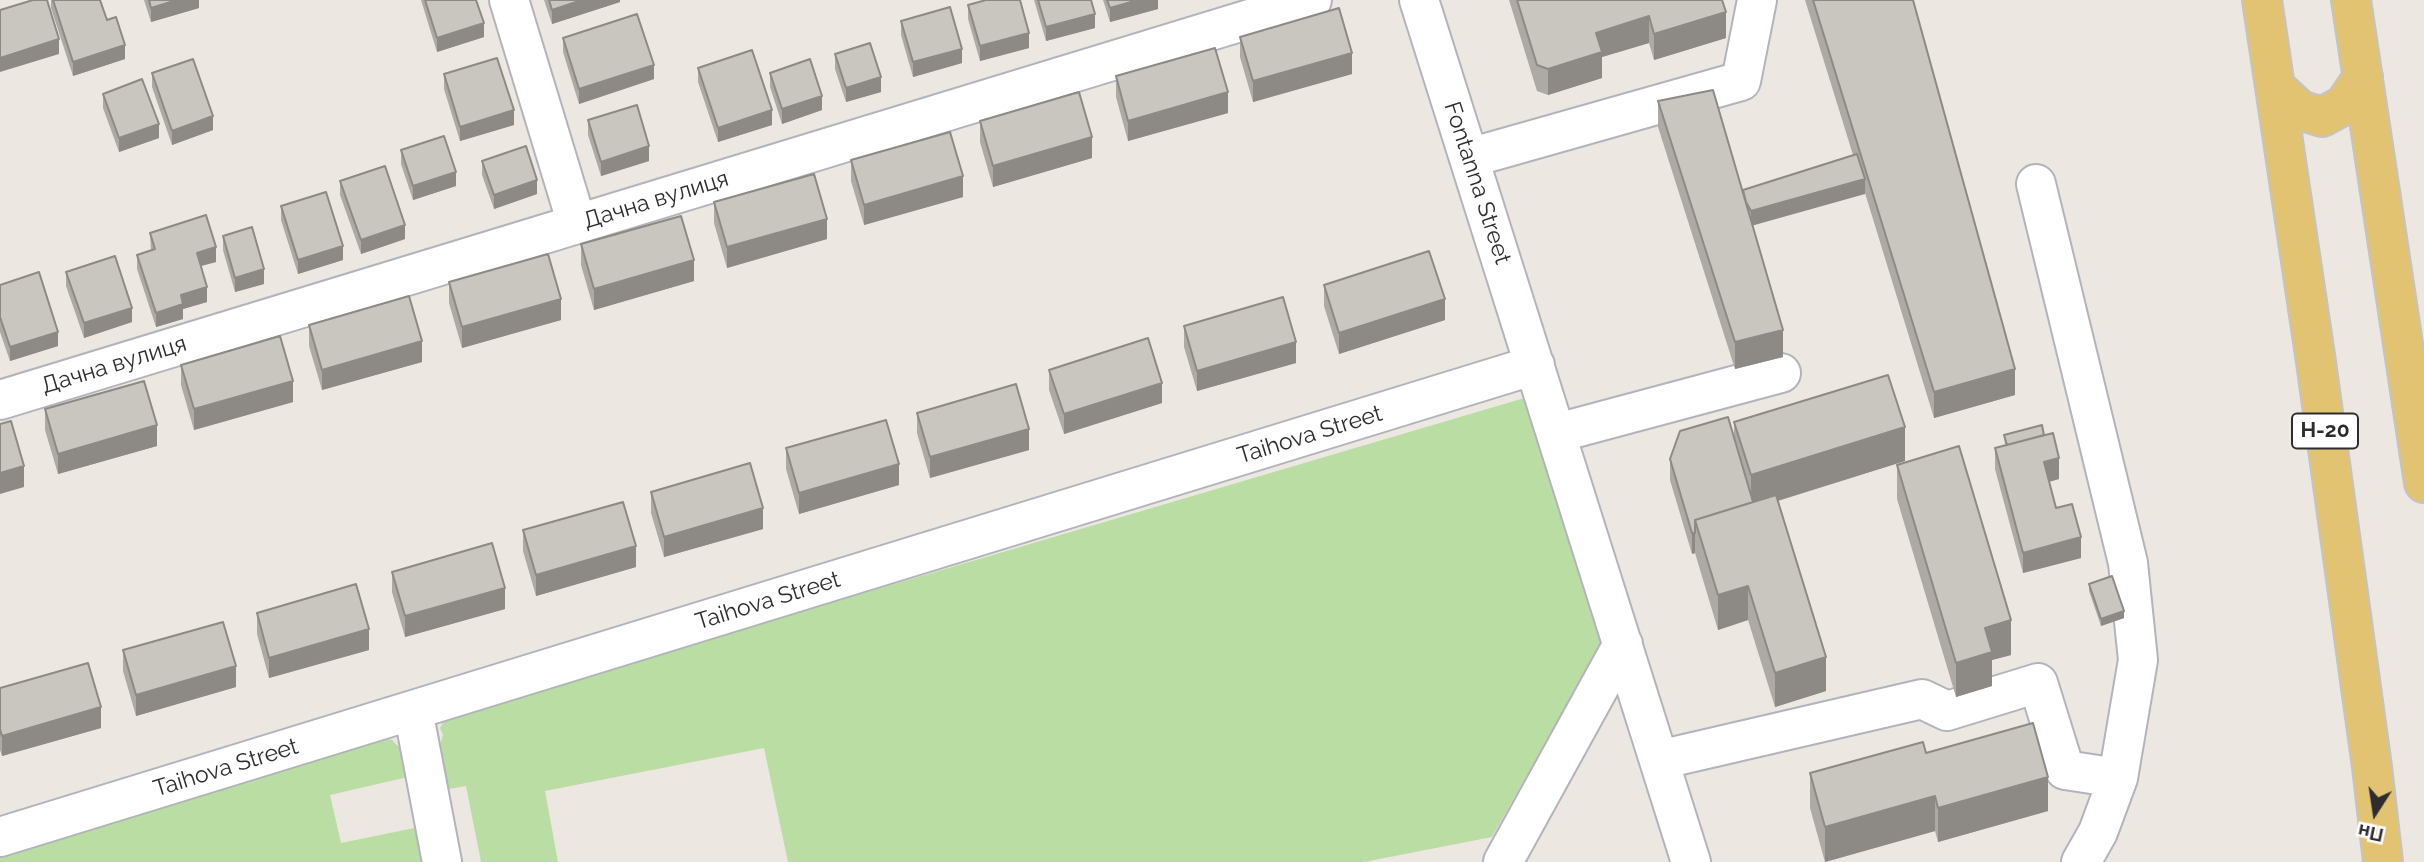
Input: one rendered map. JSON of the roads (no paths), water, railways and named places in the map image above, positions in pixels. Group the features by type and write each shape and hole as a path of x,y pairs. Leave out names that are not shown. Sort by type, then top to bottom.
{"main road":[{"name":"Н-20","path":"2262,0 2367,727 2383,862"},
{"path":"2351,0 2424,483"},
{"path":"2276,88 2300,110 2322,117 2344,105 2363,77"}],"street":[{"path":"509,0 577,224"},
{"name":"Дачна вулиця","path":"0,400 1312,0"},
{"name":"Fontanna Street","path":"1419,0 1691,862"},
{"path":"1469,158 1741,81 1757,0"},
{"path":"2036,184 2128,563 2138,660 2118,778 2098,832 2081,862"},
{"name":"Taihova Street","path":"0,838 1535,365"},
{"path":"1556,433 1781,373"},
{"path":"1503,862 1623,644"},
{"path":"1659,760 1922,699 1947,711 2038,683 2065,770 2118,778"},
{"path":"413,710 442,862"}]}
